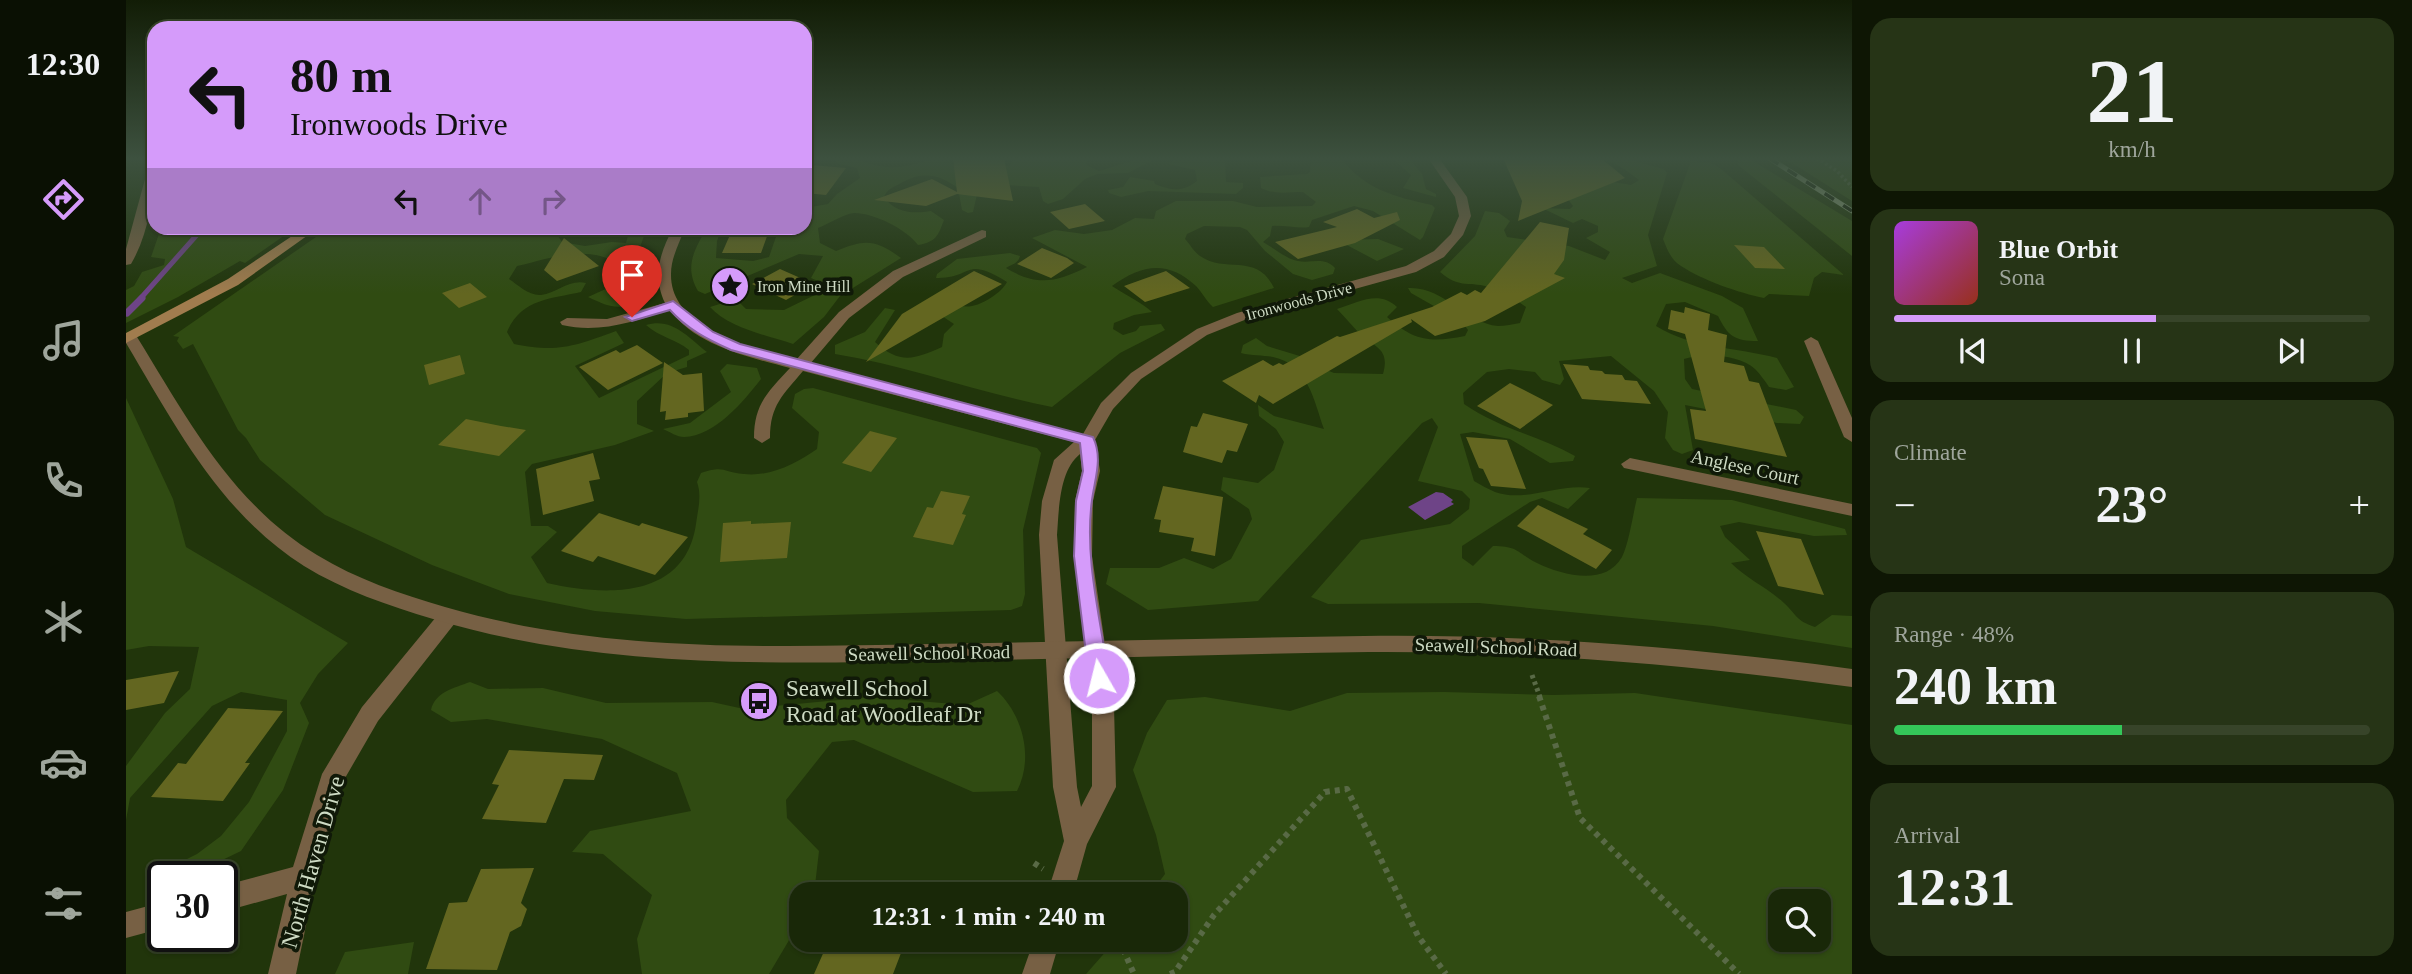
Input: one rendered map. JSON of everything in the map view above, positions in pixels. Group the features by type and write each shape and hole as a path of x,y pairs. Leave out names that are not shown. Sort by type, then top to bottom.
{"main road":[{"path":"128,338 233,282 302,235"}],"street":[{"path":"126,261 135,244 145,203"},
{"name":"Ironwoods Drive","path":"1076,841 1065,787 1048,535 1051,501 1062,460 1087,440 1107,406 1136,376 1202,332 1242,316 1411,269 1439,254 1457,235 1465,215 1462,203"},
{"path":"762,438 762,418 769,401 844,315 898,274 982,234"},
{"path":"676,235 665,258 665,289 673,305 687,320 709,335 736,347 799,365 1087,440 1091,471 1084,501 1083,556 1103,706 1104,787 1076,841 1064,882"},
{"path":"567,322 587,326 611,323 673,305"},
{"name":"Seawell School Road","path":"128,338 197,451 224,486 256,520 304,557 358,586 448,617 566,643 733,656 1371,644 1540,647 1699,659 1852,678"},
{"path":"1811,341 1852,437"},
{"name":"Anglese Court","path":"1630,464 1852,510"},
{"name":"North Haven Drive","path":"282,974 303,877 330,782 370,714 448,617"},
{"path":"238,895 303,877"},
{"path":"126,925 147,919"},
{"path":"1037,974 1043,952"}],"path":[{"path":"1532,675 1580,818 1739,974"},
{"path":"1170,974 1175,972 1214,915 1325,792 1348,789 1418,936 1446,974"},
{"path":"1124,952 1134,974"}],"green space":[{"path":"890,203 905,211 931,211 944,220 933,240 918,245 906,233 889,223 862,214 845,215 818,228 820,243 836,251 855,244 870,243 884,247 901,258 840,296 824,317 793,344 748,330 727,320 710,307 736,299 746,309 784,310 825,290 827,285 811,278 823,256 799,254 705,294 698,291 691,266 703,235 719,235 716,258 753,261 769,257 777,235 812,235 812,207"},
{"path":"961,203 975,203 973,212 962,210"},
{"path":"1171,203 1312,206 1315,203 1425,203 1435,208 1420,240 1373,211 1354,206 1312,220 1309,227 1272,226 1270,236 1263,242 1294,260 1322,261 1335,268 1333,274 1312,280 1293,274 1265,251 1247,230 1240,227 1204,226 1187,234 1185,239 1198,254 1220,264 1259,270 1274,288 1213,307 1196,286 1175,272 1155,268 1134,273 1112,286 1152,312 1134,315 1114,323 1113,329 1123,335 1136,331 1140,326 1161,324 1165,330 1120,353 1052,407 890,365 835,354 835,345 865,332 885,308 895,310 875,342 884,349 908,358 942,347 944,334 954,324 936,312 934,297 957,305 976,305 992,297 1007,282 993,274 975,269 936,278 937,274 957,259 1010,253 1020,256 1006,268 1028,278 1056,279 1087,267 1032,238 1055,230 1084,234 1112,230 1135,218 1154,219 1156,211"},
{"path":"1571,203 1658,203 1648,235 1657,266 1622,278 1632,283 1660,273 1722,296 1743,308 1758,341 1733,336 1718,316 1685,302 1666,304 1656,326 1670,334 1700,343 1777,358 1794,387 1786,390 1769,387 1748,364 1721,356 1684,359 1685,379 1692,389 1796,410 1804,417 1800,424 1777,423 1685,405 1693,450 1682,454 1673,450 1665,438 1668,412 1654,391 1611,356 1559,361 1564,379 1560,385 1542,380 1535,372 1509,369 1487,372 1463,393 1464,404 1491,419 1575,456 1573,461 1550,463 1510,439 1473,432 1460,434 1474,481 1506,495 1590,488 1568,509 1542,498 1530,502 1462,546 1462,558 1473,566 1493,546 1502,546 1558,571 1582,576 1594,575 1605,572 1622,557 1637,498 1732,500 1845,529 1847,535 1814,536 1739,522 1720,526 1725,537 1750,560 1731,563 1789,607 1800,620 1815,627 1832,615 1852,616 1852,648 1713,626 1479,603 1328,604 1311,597 1361,540 1450,524 1469,509 1470,499 1462,491 1418,481 1438,427 1432,418 1422,423 1258,601 1148,610 1106,584 1110,568 1159,568 1184,558 1213,569 1231,559 1252,519 1249,509 1221,490 1223,477 1258,483 1274,470 1284,442 1276,429 1259,416 1258,405 1274,416 1324,429 1313,396 1302,375 1285,361 1241,353 1243,345 1256,338 1267,346 1303,357 1334,373 1383,374 1383,354 1337,309 1376,298 1397,307 1387,317 1414,335 1432,339 1465,336 1468,330 1462,322 1411,293 1408,288 1433,293 1486,323 1498,326 1520,323 1526,307 1518,301 1492,288 1454,281 1440,272 1475,236 1485,211 1499,213 1510,221 1504,230 1507,237 1569,246 1605,260 1610,252 1586,238 1598,232 1598,226 1582,219 1573,223 1542,208 1570,209 1573,206"},
{"path":"1676,203 1761,203 1844,275 1822,272 1814,278 1809,296 1769,294 1764,298 1710,281 1678,264 1663,239"},
{"path":"1786,203 1823,203 1852,221 1852,256"},
{"path":"159,235 285,235 245,263 240,261 126,323 126,290 134,286 142,272 164,265 165,259 151,257"},
{"path":"319,235 557,235 562,242 585,246 626,243 628,235 644,235 640,247 640,301 632,304 614,306 588,297 610,287 615,275 613,261 601,256 565,255 517,266 509,279 524,290 537,295 547,294 574,283 586,283 581,292 548,299 528,307 513,321 507,332 514,344 555,348 616,331 624,343 575,366 599,398 689,355 689,350 684,346 646,325 655,323 672,326 707,352 687,361 687,367 667,373 637,401 637,424 654,431 615,445 532,464 525,472 531,526 548,526 557,532 531,557 547,583 593,590 617,590 639,587 659,579 676,567 689,549 696,524 699,497 697,482 701,473 719,469 744,474 774,471 817,449 819,432 792,408 795,394 813,388 1037,448 1041,453 1023,530 1025,594 1022,606 1011,610 686,619 595,611 509,594 432,565 325,515 260,460 238,430 193,344 183,349 177,341 179,337 173,336"},
{"path":"1378,239 1404,249 1377,261 1343,243 1344,240"},
{"path":"727,364 757,368 761,379 737,407 707,431 695,435 681,437 663,429 690,423 731,392 720,371"},
{"path":"126,398 173,499 186,547 348,643 318,674 300,703 309,723 283,790 241,851 220,861 183,861 221,836 249,802 287,731 287,700 241,692 212,706 130,798 126,820 126,766 165,713 190,689 199,647 149,646 126,650"},
{"path":"470,682 488,689 543,688 606,703 712,702 744,709 870,697 966,705 997,691 1019,724 1025,765 1017,791 973,792 854,740 832,742 786,800 787,818 819,851 815,882 789,882 789,940 769,974 642,974 637,939 652,895 603,854 572,852 590,831 691,811 677,773 602,739 487,719 451,722 431,710 441,695"},
{"path":"1347,693 1635,693 1852,725 1852,974 1086,974 1105,952 1188,952 1188,882 1159,882 1165,874 1156,835 1133,770 1147,733 1167,700 1205,697 1290,711"},
{"path":"414,942 408,974 335,974 345,952"}],"shaded area":[{"path":"1436,492 1443,493 1453,500 1451,502 1454,504 1425,520 1408,507"}],"building":[{"path":"904,203 933,203 926,206"},
{"path":"1522,203 1562,203 1518,221"},
{"path":"1085,204 1105,221 1069,229 1050,212"},
{"path":"1357,209 1374,218 1397,212 1400,220 1355,243 1298,259 1275,242 1337,227 1323,222"},
{"path":"1540,222 1569,228 1564,260 1554,274 1565,278 1485,321 1435,336 1411,319 1412,322 1273,404 1259,395 1256,403 1222,381 1263,360 1273,366 1279,363 1283,365 1337,336 1432,307 1461,292 1467,295 1475,290 1481,293"},
{"path":"730,235 767,235 761,253 722,253"},
{"path":"564,238 599,266 557,281 544,270"},
{"path":"1734,245 1764,247 1785,269 1755,268"},
{"path":"1042,248 1074,263 1051,278 1017,264"},
{"path":"780,269 814,284 786,300 752,284"},
{"path":"974,271 1002,284 866,362 902,314"},
{"path":"1166,271 1190,288 1145,302 1124,286"},
{"path":"470,283 487,297 459,308 442,293"},
{"path":"1685,307 1710,314 1708,330 1727,335 1724,362 1744,366 1749,381 1759,383 1787,457 1695,439 1690,409 1706,411 1685,334 1668,329 1671,310 1684,313"},
{"path":"637,345 663,363 608,390 579,367 616,350 620,353"},
{"path":"460,355 465,374 429,385 424,365"},
{"path":"664,362 683,375 702,373 704,411 688,413 688,417 665,420 666,411 660,412"},
{"path":"1563,364 1588,366 1590,370 1622,375 1625,380 1637,381 1651,404 1582,399"},
{"path":"1510,383 1553,405 1520,429 1477,406"},
{"path":"1203,413 1248,424 1237,452 1227,450 1222,463 1183,452 1191,426 1197,427"},
{"path":"466,419 526,430 499,456 438,445"},
{"path":"870,431 897,438 871,472 842,463"},
{"path":"1466,437 1507,440 1526,489 1491,486 1483,469 1479,468"},
{"path":"593,453 600,479 589,481 594,501 543,515 536,469"},
{"path":"1163,486 1223,497 1215,556 1191,551 1194,538 1159,532 1161,520 1154,519"},
{"path":"941,491 970,496 962,514 966,515 953,545 913,537 927,507 933,508"},
{"path":"1538,505 1588,529 1583,534 1612,550 1596,569 1517,526"},
{"path":"599,513 639,526 642,523 688,537 655,575 598,556 593,562 561,551"},
{"path":"751,521 751,524 791,522 787,558 720,562 723,523"},
{"path":"1756,531 1801,539 1824,595 1778,586"},
{"path":"179,671 164,703 126,710 126,680"},
{"path":"228,708 283,711 245,763 250,763 223,801 151,797 178,763 186,764"},
{"path":"509,750 603,755 594,780 564,779 546,823 482,819 499,785 492,784"},
{"path":"534,868 521,903 527,909 521,926 510,932 497,970 426,969 449,903 467,902 481,869"},
{"path":"824,952 901,952 893,974 814,974"}],"waterway":[{"path":"140,299 197,235"},
{"path":"127,313 142,298"}],"railway":[{"path":"1840,203 1852,211"}],"place":[{"name":"Iron Mine Hill","path":"730,286"},
{"name":"Seawell School Road at Woodleaf Dr","path":"759,701"}],"route":[{"path":"632,317 673,305 687,320 709,335 736,347 1087,440 1091,471 1084,501 1083,556 1099,678"}]}
